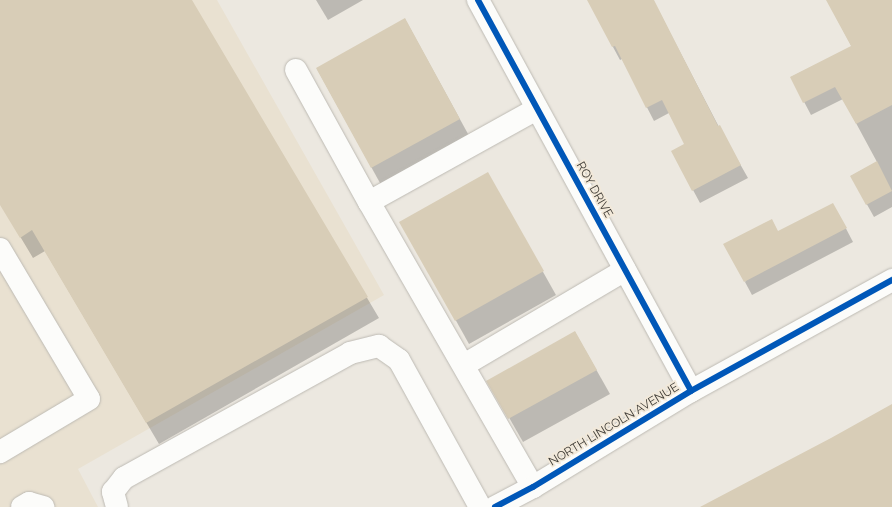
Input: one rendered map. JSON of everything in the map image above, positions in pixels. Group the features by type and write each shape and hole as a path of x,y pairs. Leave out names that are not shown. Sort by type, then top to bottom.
{"street":[{"name":"ROY DRIVE","path":"478,0 691,391"},
{"path":"296,70 369,202 533,487"},
{"path":"369,202 537,109"},
{"path":"0,249 89,399 0,452"},
{"path":"464,365 625,270"},
{"name":"NORTH LINCOLN AVENUE","path":"495,507 533,487 691,391 892,280"},
{"path":"115,500 124,478 350,353 379,346 398,360 480,507"},
{"path":"22,507 29,503 43,507"}],"shaded area":[{"path":"0,0 217,0 384,295 78,469 98,507 0,507"}],"building":[{"path":"0,0 192,0 368,297 146,423 32,230 20,238 0,205"},
{"path":"587,0 654,0 718,126 720,125 741,165 692,191 671,151 684,144 662,100 646,108 615,46 612,47"},
{"path":"826,0 892,0 892,105 856,124 835,87 803,103 790,77 851,46"},
{"path":"405,18 460,119 371,168 316,68"},
{"path":"877,161 892,191 866,205 850,176"},
{"path":"488,172 544,271 455,321 399,222"},
{"path":"833,203 847,228 744,282 723,244 772,219 778,231"},
{"path":"575,331 597,370 508,419 486,381"},
{"path":"892,404 892,507 700,507 831,438"}],"cycle path":[{"path":"478,0 691,391"},
{"path":"495,507 533,487 691,391 892,280"}]}
